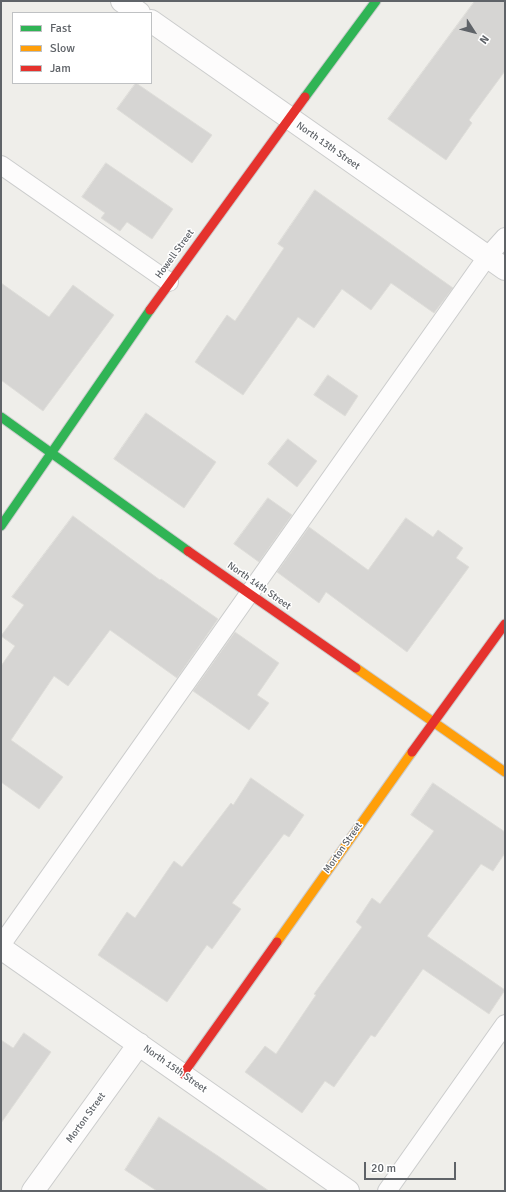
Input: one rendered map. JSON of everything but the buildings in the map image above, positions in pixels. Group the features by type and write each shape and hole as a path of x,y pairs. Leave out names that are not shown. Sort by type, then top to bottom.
{"street":[{"path":"122,1 138,12"},
{"name":"Howell Street","path":"1,526 169,282 288,118 376,1"},
{"name":"North 13th Street","path":"152,23 505,269"},
{"name":"North 14th Street","path":"1,417 248,593 434,721 505,772"},
{"name":"Morton Street","path":"183,1074 434,721 505,624"},
{"name":"North 15th Street","path":"1,948 348,1191"},
{"name":"Morton Street","path":"33,1191 139,1044"}],"lane":[{"path":"1,165 169,282"},
{"path":"1,945 248,593 487,257 505,237"},
{"path":"387,1191 505,1024"}],"traffic: fast":[{"path":"305,97 376,1"},
{"path":"1,526 150,310"},
{"path":"1,417 188,551"}],"traffic: slow":[{"path":"356,668 505,772"},
{"path":"277,942 412,752"}],"traffic: jam":[{"path":"150,310 305,97"},
{"path":"188,551 356,668"},
{"path":"412,752 505,624"},
{"path":"183,1074 277,942"}]}
